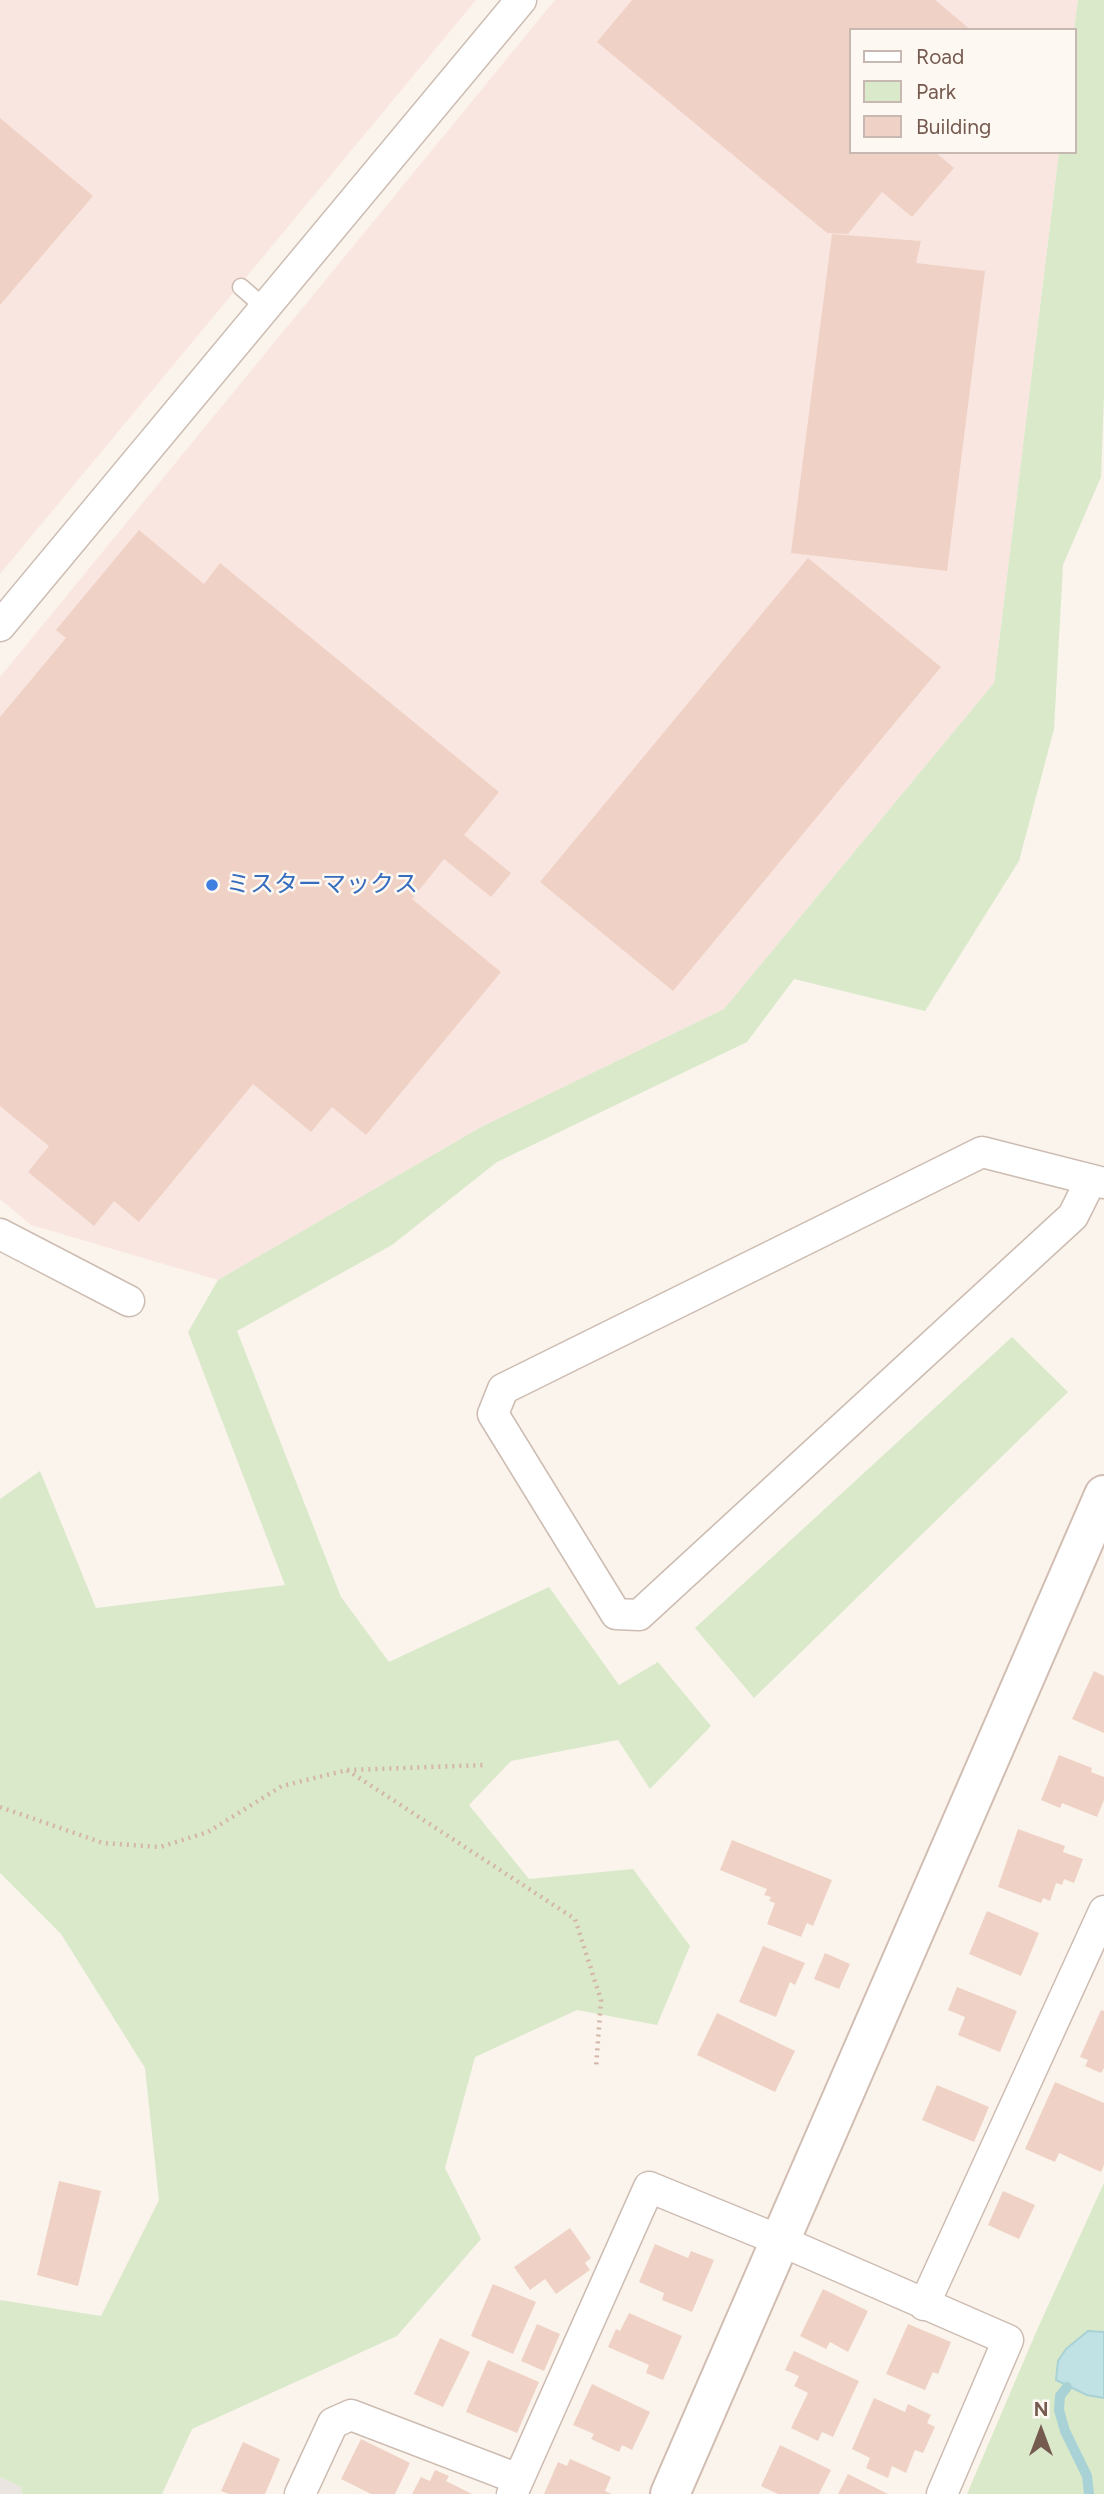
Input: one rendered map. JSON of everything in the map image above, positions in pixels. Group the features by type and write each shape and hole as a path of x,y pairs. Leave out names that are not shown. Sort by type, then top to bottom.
{"street":[{"path":"0,626 91,506 264,307 522,0"},
{"path":"982,1152 1098,1182 1073,1216 639,1615 616,1615 493,1415 503,1389 982,1152"},
{"path":"0,1234 129,1301"},
{"path":"670,2494 1104,1496"},
{"path":"924,2305 1104,1911"},
{"path":"300,2494 333,2423 351,2415 515,2486 649,2187 1008,2340 942,2494"}],"lane":[{"path":"241,287 264,307"}],"path":[{"path":"0,1807 103,1843 160,1847 208,1832 282,1786 347,1770 485,1765"},
{"path":"347,1770 575,1919 601,2000 596,2068"}],"shaded area":[{"path":"0,0 476,0 0,574"},
{"path":"555,0 1078,0 1074,28 848,28 848,154 1059,154 994,683 724,1009 481,1127 218,1280 31,1225 0,1199 0,677"},
{"path":"0,2477 21,2487 22,2494 0,2494"}],"green space":[{"path":"1078,0 1104,0 1104,395 1101,477 1063,565 1054,729 1019,861 925,1011 794,979 747,1042 497,1162 392,1245 237,1331 341,1597 389,1662 549,1587 619,1685 658,1662 711,1726 650,1789 618,1740 511,1761 469,1805 529,1879 633,1869 690,1946 657,2025 577,2010 475,2057 445,2168 481,2239 397,2336 192,2429 162,2494 22,2494 21,2487 0,2477 0,2300 101,2316 159,2200 145,2068 61,1934 0,1873 0,1499 40,1471 96,1608 285,1585 188,1332 218,1280 481,1127 724,1009 994,683 1059,154 1076,154 1074,28"},
{"path":"1012,1337 1068,1392 754,1698 695,1628"},
{"path":"1104,2183 1104,2494 967,2494 1037,2330"}],"water":[{"path":"1088,2331 1104,2332 1104,2398 1087,2395 1056,2380 1058,2361 1066,2349"}],"building":[{"path":"632,0 935,0 969,28 848,28 848,154 937,154 954,168 912,217 882,192 848,234 827,233 597,42"},
{"path":"0,118 93,196 0,305"},
{"path":"832,234 921,241 916,263 985,271 947,571 791,553"},
{"name":"ミスターマックス","path":"139,530 204,584 220,563 499,792 464,835 511,873 491,897 444,859 412,899 501,972 366,1135 332,1107 311,1132 253,1084 139,1222 114,1201 94,1226 28,1172 49,1146 0,1106 0,717 66,638 56,630"},
{"path":"808,558 941,667 673,991 540,882"},
{"path":"1094,1671 1104,1676 1104,1733 1072,1719"},
{"path":"1059,1755 1092,1768 1091,1772 1104,1777 1104,1800 1097,1817 1062,1803 1060,1808 1041,1800"},
{"path":"1018,1829 1065,1846 1063,1852 1083,1859 1074,1883 1064,1879 1062,1885 1056,1883 1050,1901 1043,1898 1041,1903 998,1887"},
{"path":"732,1840 832,1880 813,1926 807,1923 801,1937 767,1924 775,1903 769,1901 771,1897 764,1895 767,1889 720,1870"},
{"path":"987,1911 1039,1933 1021,1976 969,1954"},
{"path":"763,1946 805,1963 795,1985 790,1982 776,2017 739,2002"},
{"path":"825,1953 850,1964 839,1989 814,1979"},
{"path":"957,1987 1017,2011 1000,2052 958,2035 965,2017 948,2010"},
{"path":"1101,2010 1104,2011 1104,2068 1101,2073 1085,2066 1088,2060 1080,2057"},
{"path":"717,2013 795,2051 775,2092 697,2055"},
{"path":"1055,2082 1104,2103 1104,2165 1101,2172 1059,2153 1055,2162 1025,2149"},
{"path":"937,2085 989,2107 974,2142 922,2120"},
{"path":"59,2181 101,2191 78,2286 37,2275"},
{"path":"1003,2191 1035,2205 1019,2239 988,2225"},
{"path":"570,2228 591,2258 585,2263 590,2270 556,2294 545,2279 530,2290 514,2267"},
{"path":"655,2244 688,2258 691,2251 714,2260 692,2312 662,2300 664,2293 639,2282"},
{"path":"493,2284 536,2302 513,2354 471,2336"},
{"path":"823,2289 868,2311 848,2352 830,2342 826,2349 800,2336"},
{"path":"629,2313 682,2336 663,2380 646,2373 649,2365 608,2347 616,2329 620,2331"},
{"path":"537,2324 560,2334 544,2371 521,2361"},
{"path":"908,2324 951,2342 938,2374 933,2372 925,2390 886,2374"},
{"path":"440,2338 470,2352 443,2407 414,2394"},
{"path":"794,2351 859,2381 833,2437 822,2432 818,2441 791,2428 808,2393 794,2386 799,2376 785,2370"},
{"path":"488,2360 539,2382 517,2433 466,2412"},
{"path":"592,2384 650,2412 632,2450 622,2445 619,2452 591,2439 594,2434 573,2425"},
{"path":"874,2398 905,2412 908,2404 931,2415 927,2423 935,2427 923,2453 915,2450 906,2473 892,2466 888,2478 866,2468 870,2458 852,2449"},
{"path":"361,2439 410,2463 395,2494 371,2494 341,2479"},
{"path":"243,2442 280,2459 265,2494 229,2494 221,2491"},
{"path":"780,2445 831,2470 819,2494 778,2494 761,2486"},
{"path":"570,2459 611,2477 605,2491 612,2494 544,2494 558,2462 567,2466"},
{"path":"435,2470 449,2476 446,2481 472,2494 412,2494 421,2477 430,2481"},
{"path":"848,2474 888,2494 838,2494"}],"waterway":[{"path":"1067,2387 1060,2396 1059,2410 1065,2431 1087,2476 1089,2494"}],"place":[{"name":"ミスターマックス","path":"212,885"}]}
